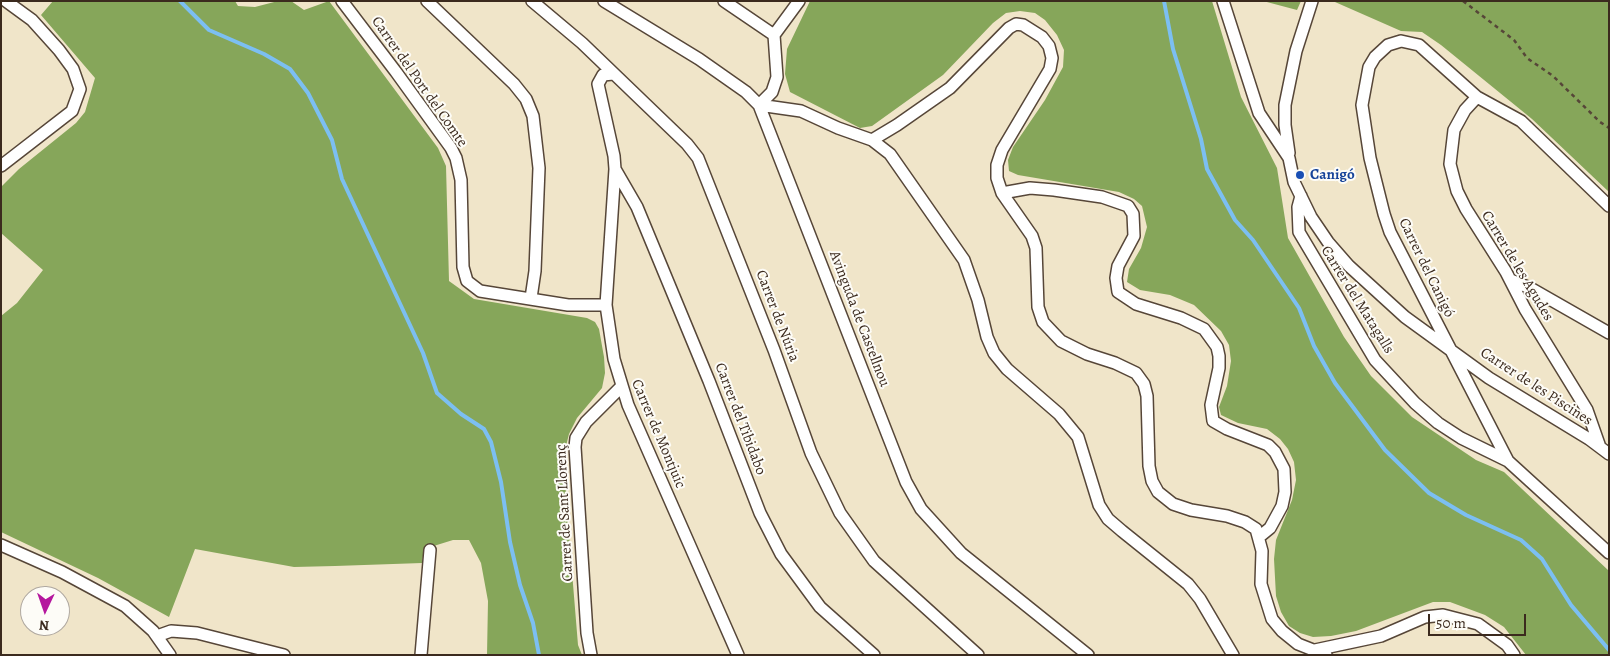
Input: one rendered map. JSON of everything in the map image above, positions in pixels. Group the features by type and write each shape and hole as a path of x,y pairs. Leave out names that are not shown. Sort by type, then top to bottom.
{"street":[{"path":"1,166 72,111 80,89 73,69 59,50 32,20 6,1"},
{"name":"Carrer del Port del Comte","path":"342,1 396,72 451,148 456,158 461,180 463,266 467,281 480,291 577,306 606,305"},
{"path":"426,1 514,84 526,99 533,116 539,168 535,271 531,298"},
{"name":"Carrer de Núria","path":"532,1 582,44 687,144 698,158 771,341 811,454 840,513 874,561 978,655"},
{"name":"Avinguda de Castellnou","path":"604,1 668,39 746,92 759,105 906,482 921,509 961,553 1088,655"},
{"path":"724,1 774,35"},
{"path":"759,105 772,92 777,77 774,35 799,1"},
{"path":"1223,1 1260,113 1289,158"},
{"name":"Carrer de les Piscines","path":"1312,1 1296,51 1285,106 1285,133 1294,182 1311,217 1328,242 1349,266 1405,317 1448,346 1489,378 1604,451"},
{"path":"872,140 950,88 982,58 1000,35 1016,24 1023,25 1042,37 1049,46 1052,58 1044,82 1002,150 997,165 997,178 1002,193 1032,236 1036,248 1038,308 1042,322 1061,341 1087,354 1128,368 1136,373 1144,384 1149,422 1149,466 1152,481 1158,492 1173,504 1191,510 1227,516 1245,522 1256,529 1262,550 1261,584 1272,619 1282,631 1298,644 1326,655"},
{"name":"Carrer del Canigó","path":"1477,97 1420,44 1410,42 1388,45 1372,62 1364,92 1364,119 1376,186 1390,232 1448,346 1462,368 1508,461"},
{"name":"Carrer de Montjuic","path":"613,74 603,75 598,84 615,169 606,305 608,325 621,387 738,655"},
{"path":"1477,97 1520,121 1609,206"},
{"name":"Carrer de les Agudes","path":"1477,97 1465,110 1454,130 1450,164 1466,209 1511,280 1525,309 1586,410 1604,451"},
{"path":"759,105 800,111 838,128 872,140 890,154 964,260 978,300 987,337 994,353 1007,369 1059,414 1078,437 1098,506 1122,531 1188,584 1200,599 1233,655"},
{"name":"Carrer del Tibidabo","path":"615,169 637,207 709,381 760,513 777,547 814,601 874,655"},
{"path":"1002,193 1030,188 1054,190 1102,197 1128,206 1133,214 1134,236 1118,266 1116,278 1118,292 1136,304 1181,318 1204,329 1218,347 1219,356 1220,368 1210,405 1213,421 1226,429 1268,445 1275,452 1284,469 1285,492 1282,506 1270,528 1259,537"},
{"name":"Carrer del Matagalls","path":"1301,196 1298,207 1299,232 1375,360 1414,404 1461,438 1508,461 1524,473 1609,553"},
{"path":"1511,280 1532,289 1609,333"},
{"name":"Carrer de Sant Llorenç","path":"591,655 587,633 574,446 576,438 586,422 621,387"},
{"path":"1,545 107,595 142,619 170,655"},
{"path":"421,655 430,550"},
{"path":"1314,650 1381,636 1425,617 1443,615 1478,624 1508,645 1514,655"},
{"path":"157,636 171,631 196,633 284,655"}],"path":[{"path":"1463,1 1514,40 1527,58 1553,76 1600,122 1609,128"}],"green space":[{"path":"53,1 235,1 238,6 255,7 278,1 291,1 304,10 329,1 438,148 446,166 449,281 474,299 587,318 595,322 599,329 604,357 605,373 602,388 577,418 569,434 565,450 567,511 578,645 582,655 487,655 488,601 481,563 469,540 453,540 424,549 422,563 335,566 294,567 195,549 169,617 98,578 1,532 1,316 17,303 43,270 1,233 1,187 19,169 76,123 85,112 95,78 41,15"},
{"path":"810,1 1212,1 1241,97 1277,168 1288,238 1344,337 1371,376 1412,417 1476,460 1504,472 1609,571 1609,655 1526,655 1504,627 1485,615 1450,602 1433,602 1356,631 1331,636 1313,637 1300,633 1289,626 1281,612 1276,596 1274,559 1276,540 1292,500 1296,480 1294,462 1288,449 1280,439 1267,429 1238,423 1221,415 1219,407 1227,386 1231,361 1229,345 1221,331 1194,305 1170,295 1140,290 1127,282 1129,269 1141,248 1147,227 1142,206 1134,199 1119,192 1018,175 1009,171 1008,160 1013,147 1045,100 1063,67 1064,50 1057,35 1045,20 1035,13 1020,11 1006,13 993,23 943,75 872,126 860,128 790,92 785,74 787,49"},
{"path":"1263,1 1301,1 1297,10"},
{"path":"1609,1 1609,192 1532,119 1441,45 1422,32 1401,31 1335,2"}],"waterway":[{"path":"180,1 209,30 264,54 290,69 308,93 332,140 342,179 423,353 437,393 461,414 484,429 491,442 501,482 510,542 520,585 533,623 539,655"},
{"path":"1164,1 1173,49 1201,139 1207,169 1235,220 1253,240 1299,308 1314,346 1335,383 1385,450 1429,493 1466,515 1521,540 1542,559 1571,605 1609,650"}],"place":[{"name":"Canigó","path":"1300,175"}]}
